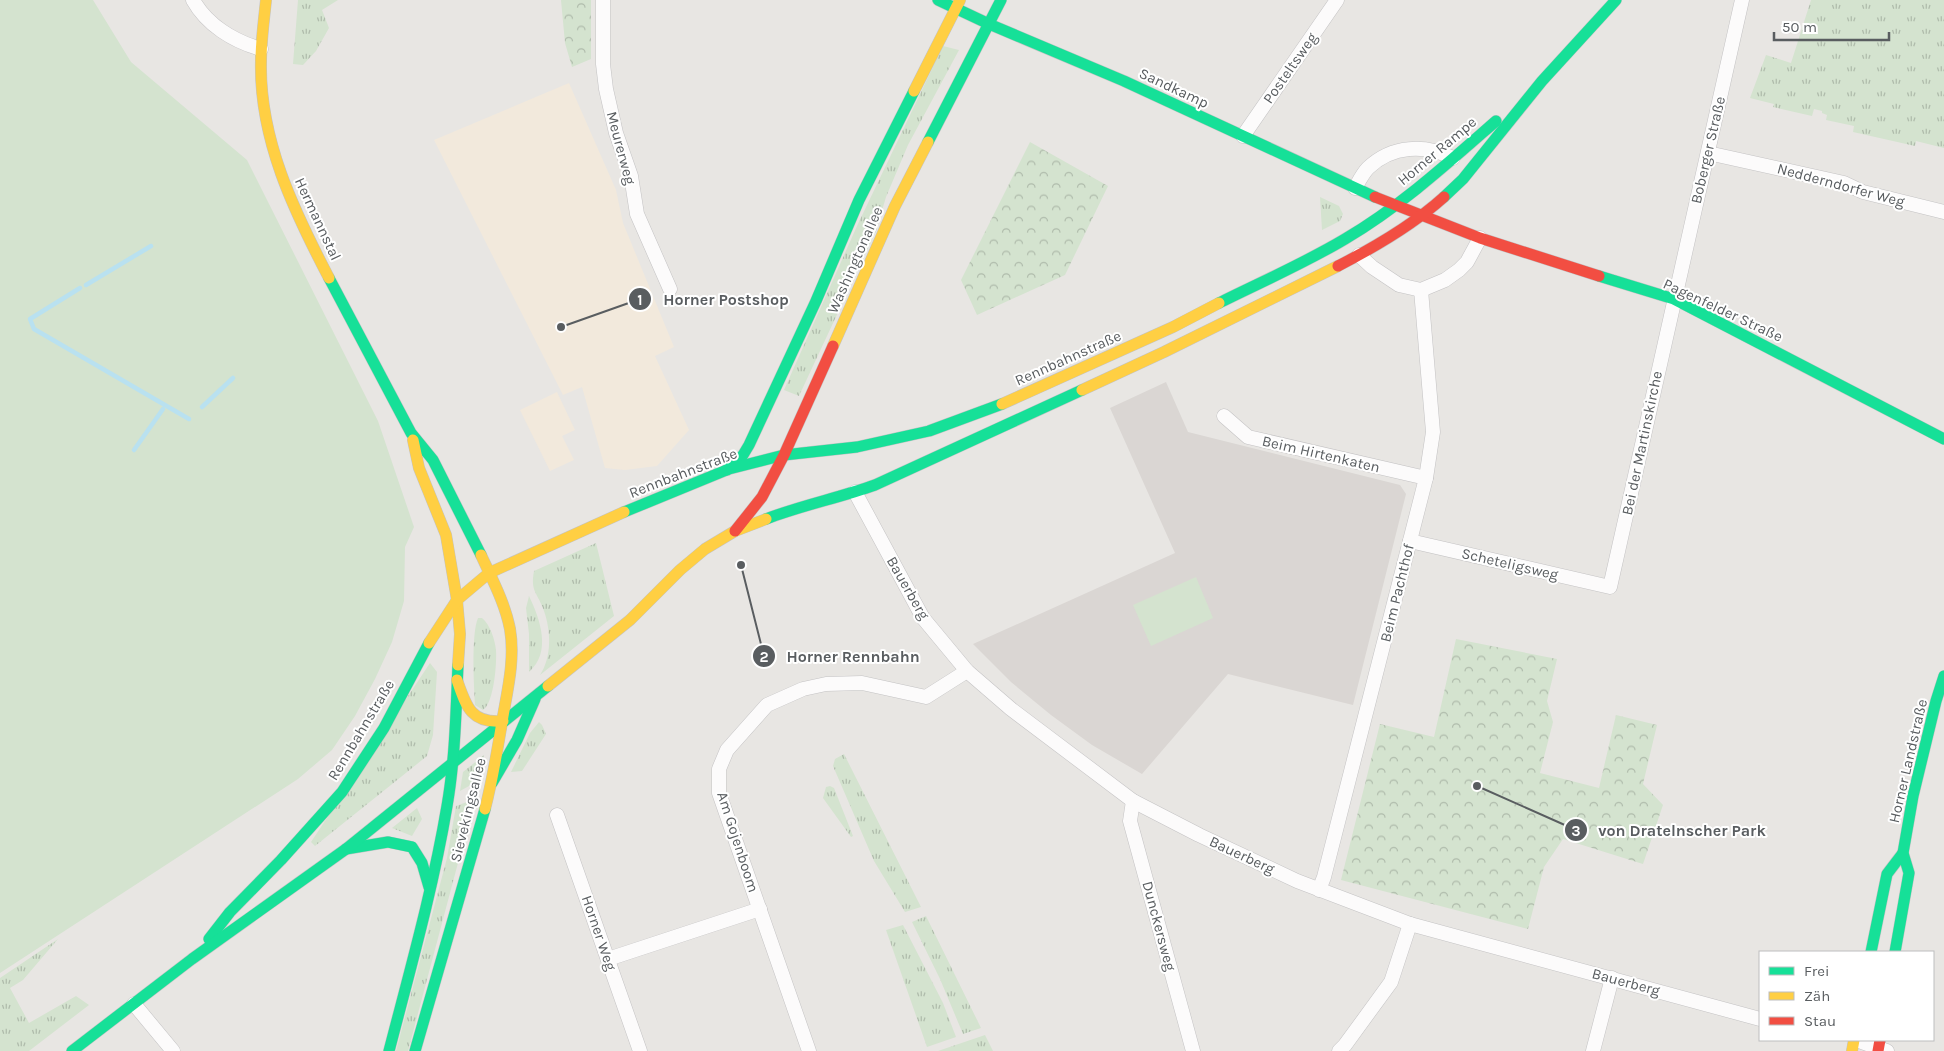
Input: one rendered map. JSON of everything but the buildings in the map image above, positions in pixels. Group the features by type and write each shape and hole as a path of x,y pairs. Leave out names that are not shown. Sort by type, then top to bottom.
{"main road":[{"name":"Hermannstal","path":"266,0 261,48 264,104 268,132 287,191 334,288 411,433 433,460 489,573"},
{"name":"Sandkamp","path":"938,0 958,4 989,24 1124,81 1396,206"},
{"name":"Washingtonallee","path":"735,531 762,497 784,455 895,206 1002,0"},
{"name":"Horner Rampe","path":"1542,81 1396,206 1421,216 1442,199 1463,178 1542,81 1616,0"},
{"name":"Washingtonallee","path":"728,470 750,445 816,301 859,200 958,4"},
{"name":"Rennbahnstraße","path":"192,959 230,912 281,860 342,792 384,728 429,642 457,600 489,573 606,519 728,470 784,455 857,447 929,431 991,410 1219,305 1345,239 1396,206"},
{"name":"Rennbahnstraße","path":"72,1051 192,959 346,849 630,620 680,570 705,549 735,531 796,507 875,485 1164,352 1359,255 1421,216"},
{"name":"Pagenfelder Straße","path":"1421,216 1480,238 1674,300 1944,438"},
{"name":"Hermannstal","path":"411,433 419,468 446,534 457,600"},
{"name":"Sievekingsallee","path":"415,1051 492,783 503,722 511,663 512,638 506,611 489,573"},
{"name":"Sievekingsallee","path":"389,1051 430,893 447,805 453,761 460,634 457,600"},
{"name":"Horner Landstraße","path":"1895,951 1909,873 1903,853 1913,796 1944,676"},
{"path":"457,680 467,705 475,716 488,722 503,722"},
{"path":"492,783 517,740 535,698"},
{"path":"346,849 384,841 396,841 412,847 422,863 430,893"},
{"name":"Horner Landstraße","path":"1871,951 1887,874 1903,853"}],"street":[{"path":"193,0 217,28 240,42 261,48"},
{"name":"Meurerweg","path":"603,0 603,64 606,89 616,133 631,176 637,214 670,289"},
{"name":"Posteltsweg","path":"1243,136 1337,0"},
{"name":"Boberger Straße","path":"1674,300 1742,0"},
{"path":"1355,188 1368,168 1384,157 1402,150 1422,148 1441,152 1453,158"},
{"name":"Nedderndorfer Weg","path":"1708,153 1844,183 1863,192 1944,212"},
{"path":"1359,255 1372,267 1399,285 1421,290 1445,280 1459,270 1467,262 1480,238"},
{"name":"Beim Pachthof","path":"1320,890 1426,478 1433,432 1421,290"},
{"name":"Bei der Martinskirche","path":"1610,587 1674,300"},
{"name":"Beim Hirtenkaten","path":"1224,416 1248,437 1426,478"},
{"name":"Bauerberg","path":"855,492 923,618 967,671 1011,709 1133,801 1199,835 1320,890 1410,924 1759,1019"},
{"name":"Scheteligsweg","path":"1410,541 1610,587"},
{"name":"Am Gojenboom","path":"809,1051 719,793 719,769 727,750 767,705 804,689 826,684 862,683 926,697 967,671"},
{"name":"Dunckersweg","path":"1133,801 1130,821 1193,1051"},
{"name":"Horner Weg","path":"557,815 640,1051"},
{"path":"608,959 760,909"},
{"path":"1339,1051 1391,982 1410,924"},
{"path":"1594,1051 1612,978"},
{"path":"134,1004 173,1051"},
{"path":"1859,1041 1881,1047"}],"shaded area":[{"path":"569,83 616,190 623,223 674,347 655,356 689,430 657,466 625,470 605,468 582,387 563,395 434,140"},
{"path":"1166,382 1188,432 1400,485 1406,494 1353,705 1228,674 1142,774 1092,745 1051,715 1011,682 973,644 1175,553 1110,408"},
{"path":"557,392 575,430 562,436 574,460 550,471 520,410"}],"green space":[{"path":"0,0 93,0 131,62 247,160 378,421 414,527 405,547 404,601 392,642 355,716 332,750 298,779 0,973"},
{"path":"298,0 338,0 322,10 329,28 316,51 303,65 293,64"},
{"path":"561,0 591,0 591,59 572,67 565,43"},
{"path":"1811,0 1944,0 1944,148 1916,141 1915,146 1853,132 1854,126 1826,120 1827,115 1822,113 1822,111 1814,109 1812,116 1773,107 1774,104 1750,98 1766,55 1791,63"},
{"path":"943,46 959,50 908,145 886,197 876,231 799,396 784,390 857,226"},
{"path":"1030,142 1108,186 1065,275 977,315 961,280"},
{"path":"1320,197 1339,206 1343,214 1340,221 1322,230"},
{"path":"596,543 614,616 540,675 547,660 549,635 544,611 533,584 534,571"},
{"path":"1196,577 1213,618 1151,646 1133,605"},
{"path":"529,596 540,625 542,645 536,664 529,672 529,634 526,608"},
{"path":"478,618 482,618 490,628 496,650 492,691 487,706 483,710 475,705 474,636"},
{"path":"1456,639 1557,659 1547,701 1553,722 1540,773 1599,788 1616,715 1657,725 1643,784 1663,805 1643,864 1563,839 1544,867 1528,929 1341,880 1380,724 1434,737"},
{"path":"430,663 437,672 433,735 427,756 315,846 311,842"},
{"path":"539,722 546,734 522,771 511,772 530,733"},
{"path":"844,754 921,907 905,912 874,861 833,766 835,759"},
{"path":"484,755 478,781 460,791 463,772"},
{"path":"826,787 834,788 853,836 851,837 823,798"},
{"path":"475,799 408,1051 396,1051 447,858 456,806"},
{"path":"417,808 422,819 412,836 392,828"},
{"path":"926,916 981,1028 963,1034 940,979 912,922"},
{"path":"903,925 943,1003 956,1037 927,1047 886,930"},
{"path":"58,939 23,980 10,988 29,1023 76,996 89,1005 29,1051 0,1051 0,978"},
{"path":"985,1035 993,1051 938,1051"}],"waterway":[{"path":"86,285 151,246"},
{"path":"80,288 30,319 34,329 189,419"},
{"path":"202,407 233,378"},
{"path":"134,450 163,409"}],"traffic: fast":[{"path":"938,0 989,24 1124,81 1375,197"},
{"path":"928,142 1001,0"},
{"path":"1444,197 1463,179 1542,81 1616,0"},
{"path":"727,470 743,455 749,445 816,301 859,200 914,91"},
{"path":"1219,303 1314,256 1366,226 1424,183 1496,121"},
{"path":"1599,276 1674,299 1944,439"},
{"path":"329,278 411,433 433,460 481,555"},
{"path":"766,519 875,485 1082,390"},
{"path":"624,512 729,469 784,455 857,447 929,431 1002,404"},
{"path":"209,939 230,912 281,860 342,792 384,728 429,643"},
{"path":"389,1051 428,899 447,806 456,718 458,665"},
{"path":"1895,951 1909,873 1903,853 1913,796 1944,676"},
{"path":"72,1051 192,959 346,849 548,686"},
{"path":"492,783 517,740 535,699"},
{"path":"415,1051 485,809"},
{"path":"346,849 388,842 412,847 422,863 429,887"},
{"path":"1871,951 1887,874 1903,853"}],"traffic: slow":[{"path":"266,0 262,38 262,90 272,146 281,174 303,227 329,278"},
{"path":"914,91 960,0"},
{"path":"833,346 895,206 928,142"},
{"path":"1082,390 1164,352 1338,266"},
{"path":"1002,404 1173,327 1219,303"},
{"path":"413,440 419,468 446,535 457,600 460,634 458,665"},
{"path":"429,643 457,600 489,573 624,512"},
{"path":"548,686 630,620 680,570 705,549 735,531 766,519"},
{"path":"481,555 505,610 510,629 512,651 507,695 485,809"},
{"path":"457,680 463,698 471,711 484,720 503,721"},
{"path":"1852,1051 1854,1041"}],"traffic: jam":[{"path":"1375,197 1480,238 1599,276"},
{"path":"1338,266 1393,235 1420,217 1444,197"},
{"path":"735,531 762,497 784,455 833,346"},
{"path":"1878,1051 1880,1041"}],"place":[{"name":"Horner Postshop","path":"561,327"},
{"name":"Horner Rennbahn","path":"741,565"},
{"name":"von Dratelnscher Park","path":"1477,786"}]}
